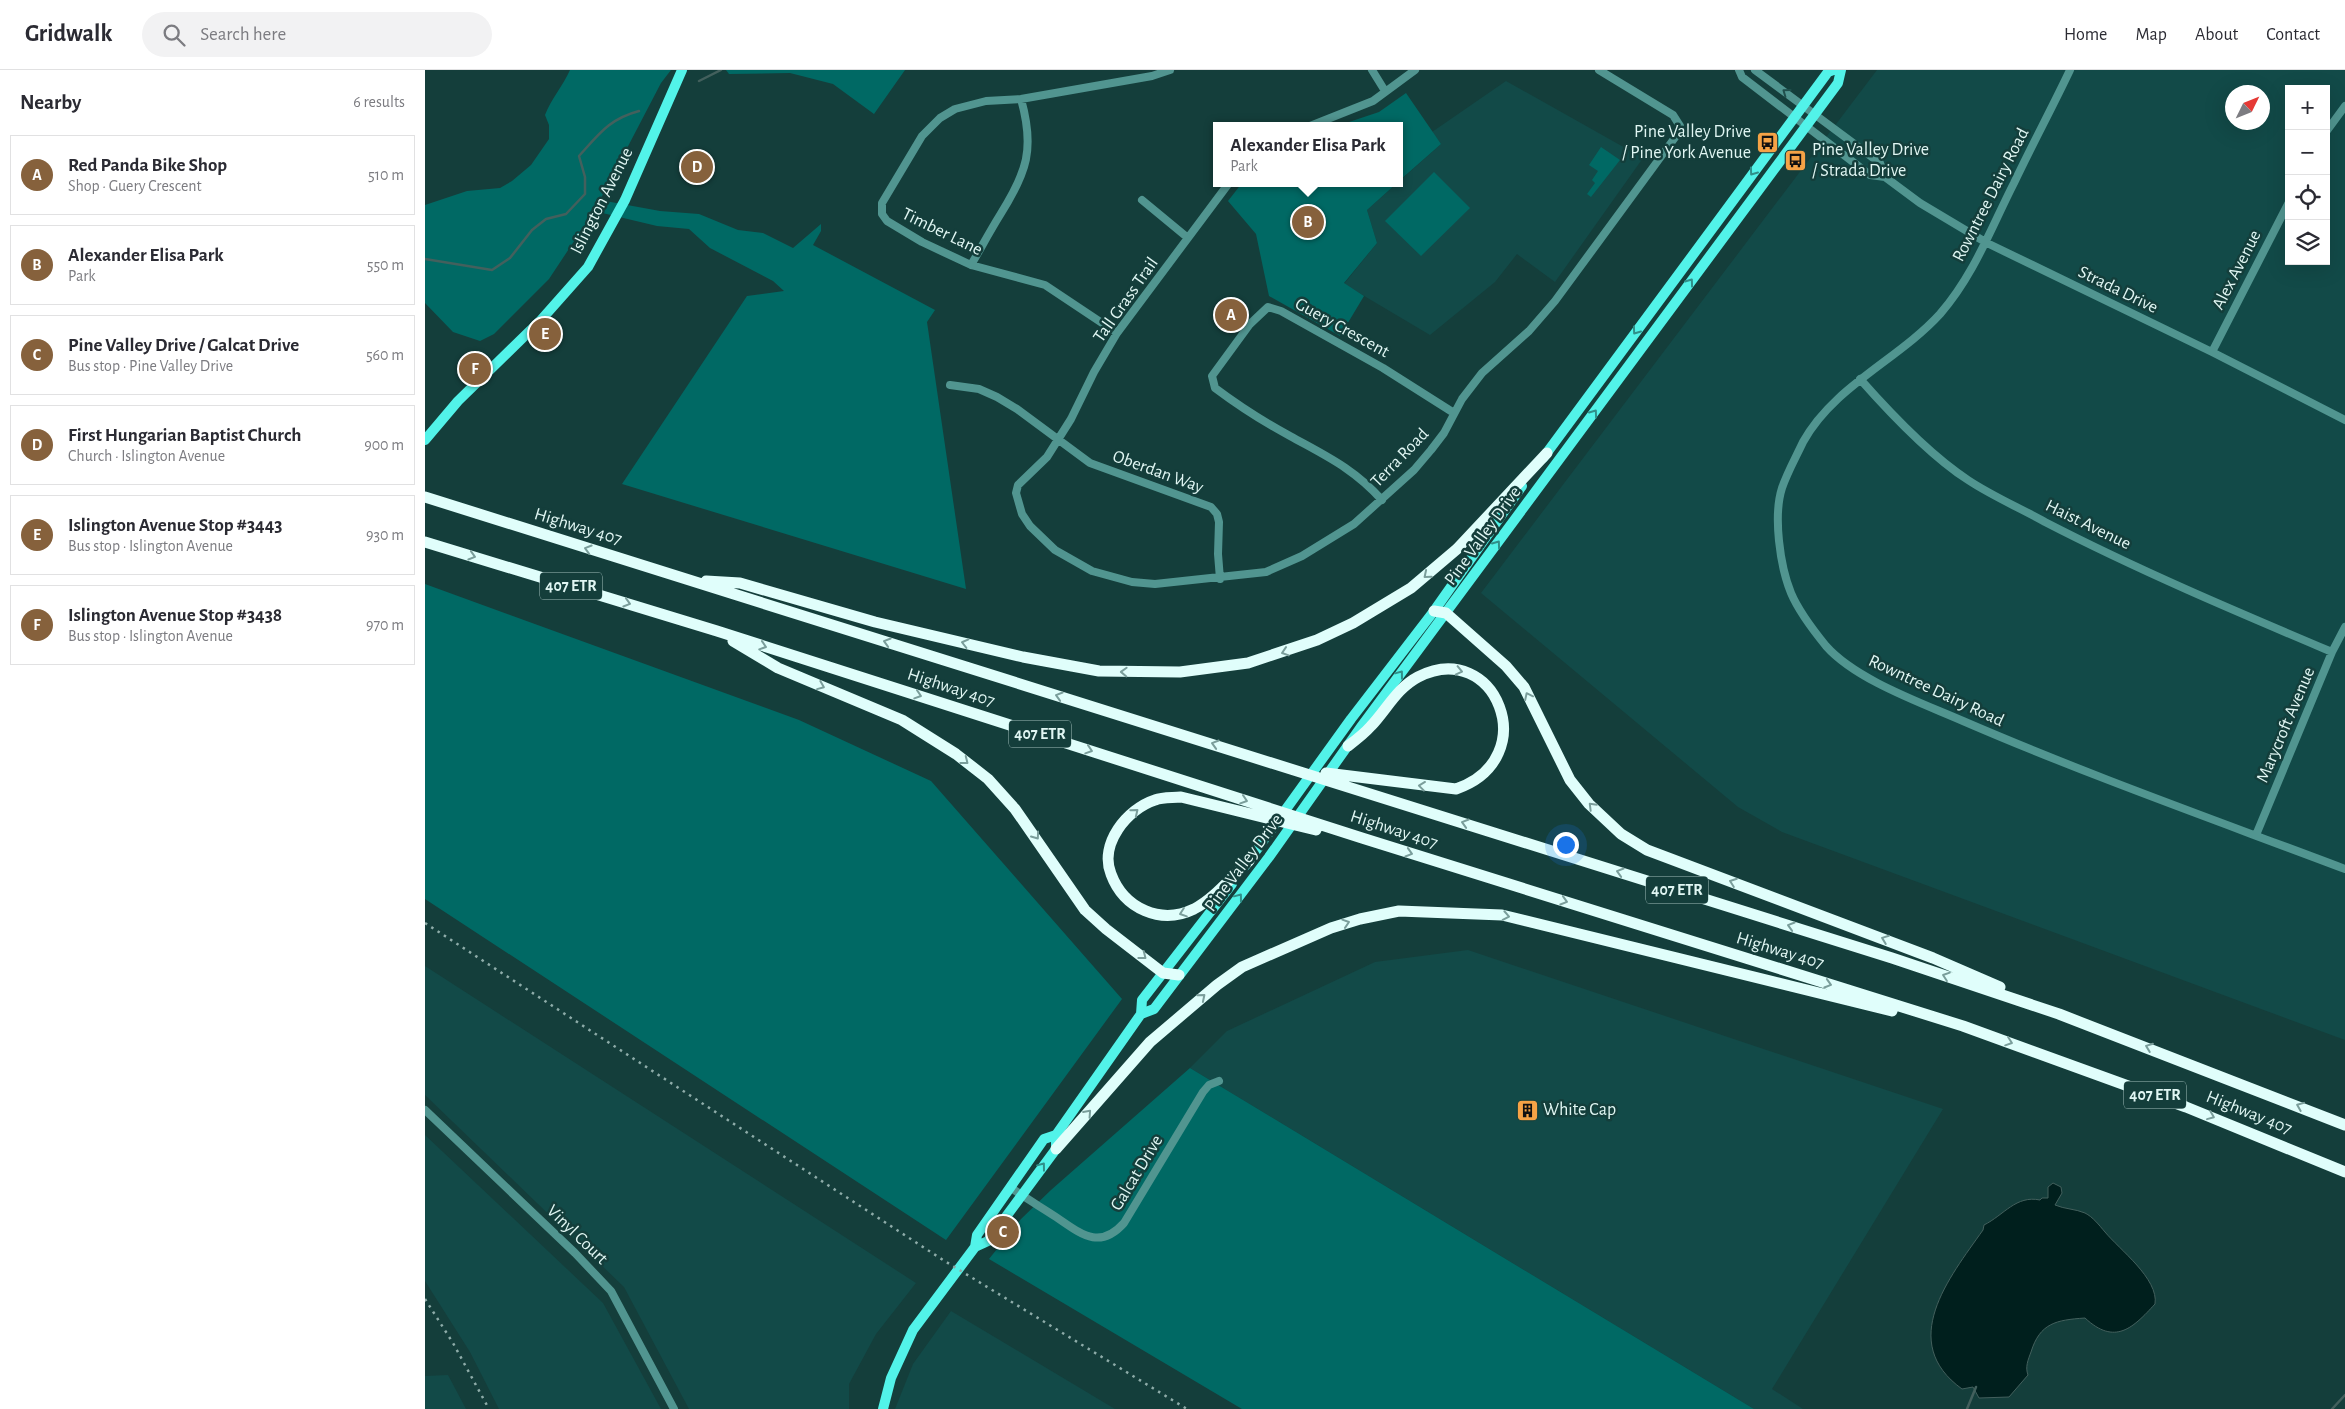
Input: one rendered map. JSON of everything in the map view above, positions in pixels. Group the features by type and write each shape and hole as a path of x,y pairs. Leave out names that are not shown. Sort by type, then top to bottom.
{"highway":[{"path":"684,579 741,583 892,626 1023,657 1099,671 1180,672 1248,663 1317,640 1353,623 1411,588 1457,549 1547,453"},
{"name":"Highway 407","path":"425,497 1874,952 2059,1014 2345,1125"},
{"name":"Highway 407","path":"425,542 717,631 1362,838 1963,1026 2186,1106 2345,1172"},
{"path":"1440,612 1506,666 1524,687 1570,780 1589,804 1621,834 1647,850 1933,958 2059,1014"},
{"path":"717,631 777,668 902,720 955,754 988,779 1015,809 1085,910 1106,929 1163,973 1179,975"},
{"path":"1294,769 1456,789 1471,784 1491,769 1504,738 1504,722 1491,689 1466,672 1448,669 1432,671 1405,686 1348,746"},
{"path":"1249,861 1207,901 1194,909 1165,917 1149,913 1127,898 1115,883 1108,864 1111,842 1122,823 1143,805 1164,798 1181,797 1289,824 1362,838"},
{"path":"1056,1149 1150,1042 1217,985 1242,967 1331,928 1360,919 1399,912 1502,915 1843,1000 1963,1026"}],"main road":[{"name":"Islington Avenue","path":"426,439 458,401 541,320 587,267 625,200 682,70"},
{"name":"Pine Valley Drive","path":"1363,729 1440,612 1505,508 1793,118 1828,72 1833,70"},
{"name":"Pine Valley Drive","path":"883,1409 891,1378 913,1330 975,1247 977,1235 1044,1139 1056,1135 1141,1014 1142,1000 1249,861 1351,719 1440,612 1806,126 1838,83 1841,70"},
{"name":"Pine Valley Drive","path":"1141,1014 1154,1009 1269,857 1348,746"},
{"path":"1056,1135 1056,1149"},
{"name":"Pine Valley Drive","path":"975,1247 988,1242 1056,1149"}],"street":[{"name":"Timber Lane","path":"1117,333 1045,285 971,265 896,228 882,214 882,203 914,147 940,118 962,106 999,99 1021,99 1152,76 1170,70"},
{"path":"1372,70 1385,91"},
{"path":"1320,122 1361,107 1415,70"},
{"name":"Terra Road","path":"1058,440 1047,457 1018,485 1016,493 1022,514 1030,526 1055,550 1092,571 1132,582 1155,584 1220,579 1266,572 1302,556 1353,524 1414,470 1445,432 1454,413 1482,373 1529,331 1555,301 1679,132 1680,126 1673,115 1599,70"},
{"name":"Strada Drive","path":"1739,70 1742,77 1793,118 1870,175 1885,177 1920,203 1987,242 2345,420"},
{"name":"Strada Drive","path":"1755,70 1880,163 1885,177"},
{"name":"Rowntree Dairy Road","path":"2070,70 2013,184 1979,259 1939,315 1884,362 1860,379 1829,408 1803,442 1781,490 1778,529 1790,592 1801,613 1827,647 1854,669 1909,698 2014,743 2345,870"},
{"path":"971,265 1016,191 1023,175 1029,143 1021,99"},
{"path":"2327,130 2345,106"},
{"name":"Tall Grass Trail","path":"1058,440 1078,408 1094,372 1117,333 1226,187"},
{"path":"1142,200 1188,238"},
{"name":"Alex Avenue","path":"2211,352 2285,210"},
{"name":"Guery Crescent","path":"1381,500 1366,483 1345,466 1261,420 1215,388 1212,376 1250,324 1268,307 1281,311 1383,368 1454,413"},
{"name":"Haist Avenue","path":"1860,379 1928,448 1967,480 2077,538 2200,596 2332,652"},
{"name":"Oberdan Way","path":"950,385 979,389 1017,408 1090,463 1211,507 1217,514 1219,522 1218,554 1220,579"},
{"name":"Marycroft Avenue","path":"2256,835 2332,652 2345,627"},
{"name":"Galcat Drive","path":"1010,1187 1021,1196 1085,1236 1100,1238 1115,1232 1125,1223 1203,1092 1209,1085 1219,1081"},
{"name":"Vinyl Court","path":"425,1110 575,1253 611,1291 674,1409"}],"shaded area":[{"path":"570,70 671,70 661,83 600,200 660,211 699,214 738,230 763,233 793,248 821,224 821,231 813,245 935,310 927,322 966,589 622,484 747,296 784,291 773,281 710,248 689,229 657,226 594,211 549,279 494,334 480,341 453,332 425,303 425,205 467,191 500,188 512,181 531,165 549,139 549,125 545,115"},
{"path":"726,70 905,70 874,114 833,84 790,73 729,74"},
{"path":"1877,70 2345,70 2345,1040 1782,832 1738,807 1481,593"},
{"path":"1506,81 1643,158 1555,282 1517,254 1495,282 1430,335 1344,284 1377,243 1367,210 1393,187 1403,187 1403,178 1441,144 1432,132"},
{"path":"1406,93 1441,144 1403,177 1403,122 1349,122 1379,112"},
{"path":"1601,147 1620,160 1591,197 1587,194 1595,183 1592,180 1598,171 1589,165"},
{"path":"1434,172 1470,208 1421,256 1385,221"},
{"path":"1239,187 1393,187 1367,210 1377,243 1344,283 1364,296 1340,336 1269,296 1256,234 1228,201"},
{"path":"425,584 799,720 931,781 1122,999 946,1240 425,899"},
{"path":"1468,950 1943,1109 1772,1389 1803,1409 1754,1409 1190,1068 1227,1031 1375,962"},
{"path":"425,966 916,1283 876,1334 849,1384 849,1409 689,1409 624,1287 425,1095"},
{"path":"1190,1068 1754,1409 1242,1409 989,1259 1021,1219 1051,1190"},
{"path":"425,1135 603,1303 661,1409 499,1409 470,1352 425,1281"},
{"path":"2053,1183 2061,1187 2062,1193 2055,1205 2085,1213 2096,1221 2145,1275 2155,1294 2155,1304 2131,1326 2115,1332 2105,1331 2085,1318 2066,1320 2050,1325 2044,1329 2035,1342 2027,1364 2028,1375 2009,1397 1979,1398 1973,1387 1962,1389 1943,1371 1933,1351 1931,1331 1935,1310 1956,1268 1983,1230 1984,1225 2024,1200 2048,1198 2048,1187"},
{"path":"951,1311 1115,1409 895,1409 913,1364"},
{"path":"448,1375 466,1409 425,1409 425,1376"}],"waterway":[{"path":"699,81 721,70"},
{"path":"425,259 492,270 510,258 532,230 546,219 566,214 585,194 585,177 579,156 605,128 620,118 639,111"},
{"path":"1967,1409 1976,1387"},
{"path":"2332,1409 2345,1395"}],"railway":[{"path":"425,923 943,1260 1187,1409"},
{"path":"425,1299 453,1343 489,1409"}],"place":[{"name":"Pine Valley Drive / Pine York Avenue","path":"1767,142"},
{"name":"Pine Valley Drive / Strada Drive","path":"1796,160"},
{"name":"First Hungarian Baptist Church","path":"697,167"},
{"name":"Alexander Elisa Park","path":"1308,222"},
{"name":"Red Panda Bike Shop","path":"1231,315"},
{"name":"Islington Avenue Stop #3443","path":"545,334"},
{"name":"Islington Avenue Stop #3438","path":"475,369"},
{"name":"White Cap","path":"1527,1110"},
{"name":"Pine Valley Drive / Galcat Drive","path":"1003,1232"}]}
